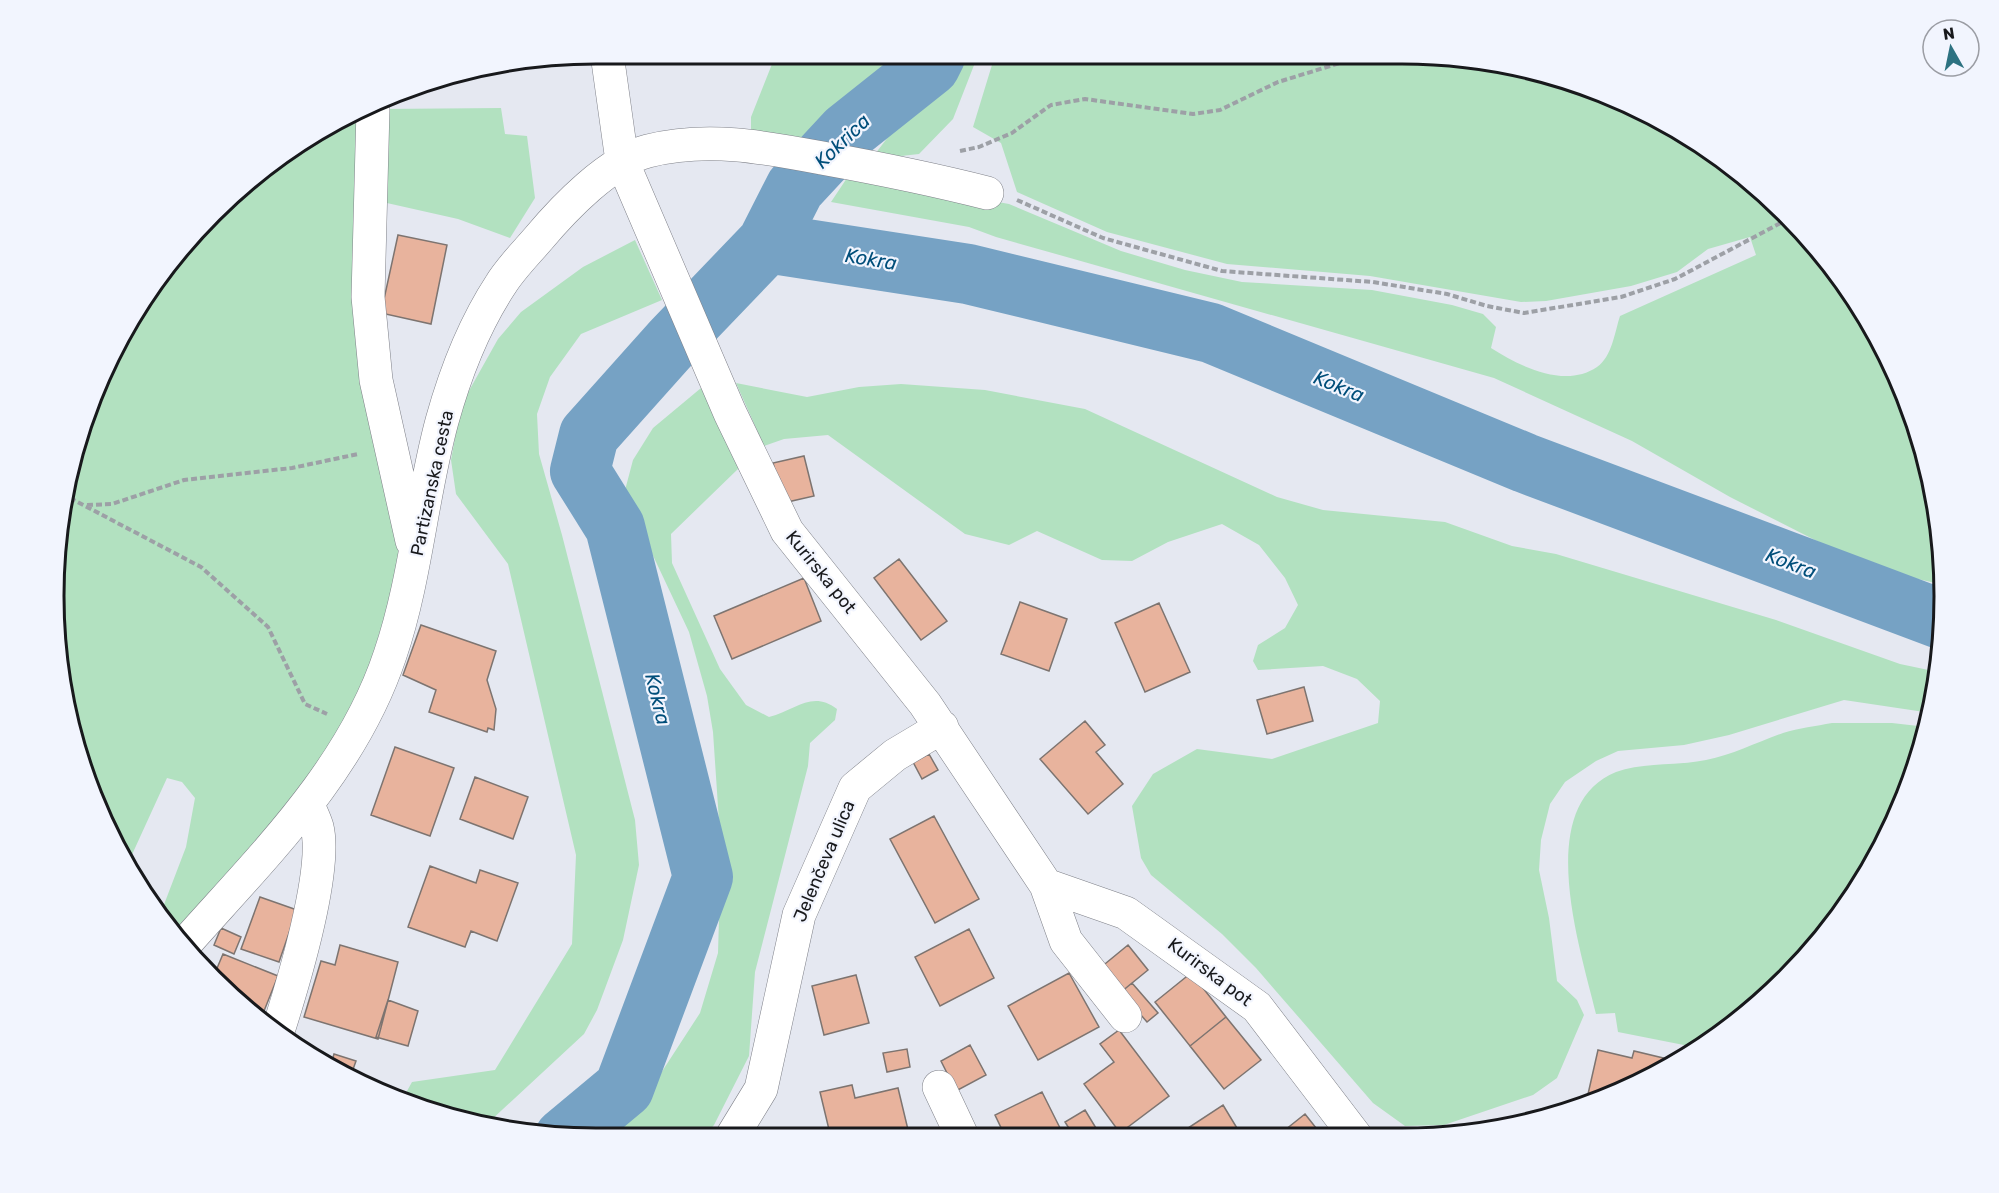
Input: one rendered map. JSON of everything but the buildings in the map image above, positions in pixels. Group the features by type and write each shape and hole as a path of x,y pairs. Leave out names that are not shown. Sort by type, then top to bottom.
{"street":[{"path":"609,64 622,161"},
{"path":"373,114 368,297 376,380 416,558"},
{"name":"Partizanska cesta","path":"190,939 308,805 358,729 390,656 416,558 426,495 442,420 474,335 501,283 561,211 622,161 648,151 718,142 751,145 890,170 987,193"},
{"name":"Kurirska pot","path":"622,161 730,413 787,531 942,727 1046,885 1066,941 1125,1016"},
{"name":"Jelenčeva ulica","path":"737,1128 761,1089 799,915 855,788 895,755 942,727"},
{"path":"280,1024 295,978 319,859 317,827 308,805"},
{"name":"Kurirska pot","path":"1046,885 1126,913 1257,1007 1349,1128"},
{"path":"939,1087 958,1128"}],"path":[{"path":"950,154 979,147 1012,133 1051,105 1085,99 1193,114 1220,110 1278,81 1336,64"},
{"path":"987,193 1015,200 1103,238 1222,271 1373,282 1447,294 1486,306 1524,313 1621,297 1675,279 1781,223"},
{"path":"86,505 112,504 184,480 292,468 353,453 393,463"},
{"path":"74,500 201,567 268,627 305,704 358,729"}],"green space":[{"path":"772,64 916,64 890,102 850,149 751,132 751,117"},
{"path":"943,64 974,64 953,119 919,154 892,157 875,154"},
{"path":"992,64 1402,64 1437,66 1472,69 1540,83 1574,93 1638,119 1698,154 1753,197 1779,220 1802,246 1845,301 1880,361 1906,425 1924,493 1930,527 1934,583 1870,568 1730,497 1632,441 1494,378 996,237 969,227 831,202 849,175 1009,204 1121,251 1185,270 1242,282 1372,290 1452,305 1483,314 1496,327 1491,348 1528,368 1571,376 1584,373 1602,363 1610,350 1620,316 1756,255 1750,237 1708,249 1677,272 1631,286 1546,301 1521,302 1370,276 1227,264 1107,232 1017,192 1001,143 973,127"},
{"path":"501,108 505,134 527,136 535,198 510,238 458,219 378,201 381,110"},
{"path":"364,118 402,544 398,574 362,689 312,775 182,929 164,905 186,847 195,798 182,782 167,778 132,855 119,832 93,768 75,700 69,666 64,596 69,527 83,459 93,425 119,361 136,330 174,273 197,246 220,220 273,174 330,136"},
{"path":"635,240 662,300 581,334 550,377 537,414 539,454 635,820 639,865 623,940 597,1010 584,1034 493,1118 406,1093 412,1082 495,1070 572,944 576,855 508,564 456,494 451,460 461,405 498,339 521,312 583,267"},
{"path":"736,383 807,397 859,387 901,384 985,390 1085,409 1277,497 1323,510 1445,522 1512,546 1556,554 1776,620 1900,664 1929,670 1924,700 1921,712 1844,700 1729,735 1684,745 1618,751 1596,761 1565,782 1550,804 1541,840 1539,870 1549,918 1557,981 1577,1000 1584,1015 1557,1078 1533,1095 1444,1125 1405,1126 1373,1103 1256,968 1222,934 1151,875 1141,858 1132,806 1153,774 1197,749 1272,759 1378,723 1380,701 1357,679 1323,666 1258,670 1253,661 1258,645 1285,628 1298,605 1285,578 1259,545 1222,524 1168,542 1132,561 1102,560 1037,531 1009,545 965,534 828,435 784,439 764,446"},
{"path":"701,388 739,468 671,534 672,563 720,669 746,705 769,717 812,701 820,701 837,709 835,720 810,743 808,766 755,972 749,1056 711,1128 619,1128 661,1073 700,1013 718,953 721,851 713,732 707,696 689,632 624,494 633,460 653,428"},
{"path":"1832,723 1892,723 1918,726 1906,768 1880,832 1845,892 1825,920 1779,973 1726,1019 1698,1039 1687,1046 1618,1032 1615,1013 1596,1014 1581,954 1569,882 1569,847 1575,815 1590,790 1616,772 1626,769 1716,758 1801,728"}],"waterway":[{"name":"Kokrica","path":"767,243 795,188 847,132 931,64"},
{"name":"Kokra","path":"577,1127 624,1088 703,877 615,527 580,471 589,435 673,341 767,243 968,274 1211,333 1525,463 1933,616"}]}
